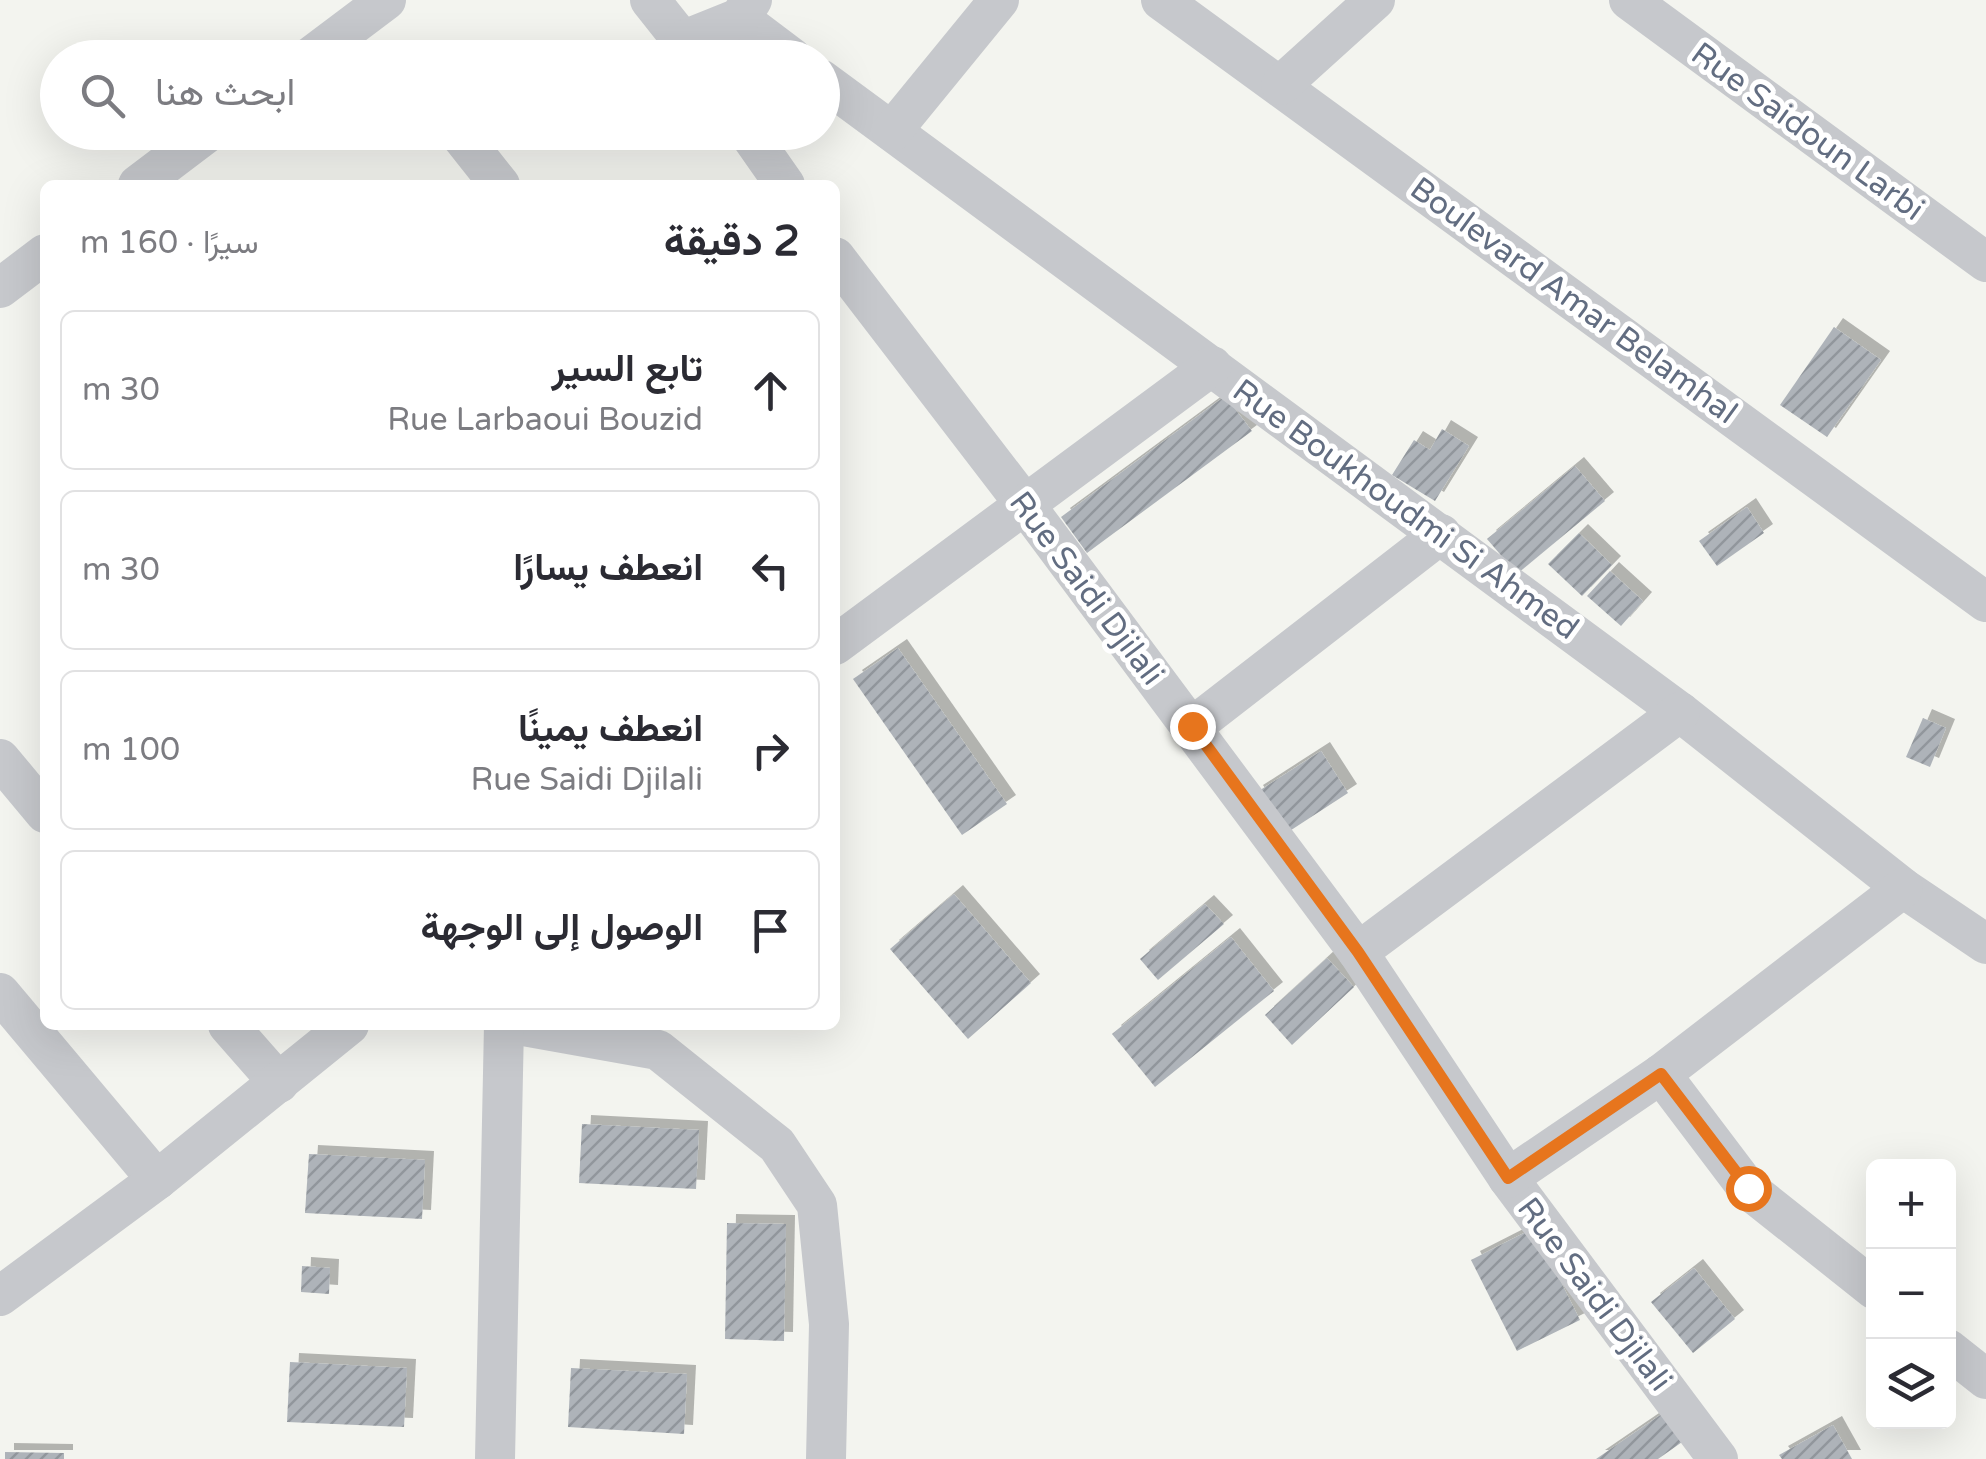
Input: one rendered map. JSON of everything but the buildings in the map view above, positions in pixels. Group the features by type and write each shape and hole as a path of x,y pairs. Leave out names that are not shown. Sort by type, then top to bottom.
{"street":[{"path":"332,40 386,0"},
{"path":"650,0 683,40"},
{"path":"892,130 999,0"},
{"name":"Boulevard Amar Belamhal","path":"1160,0 1986,602"},
{"path":"1281,85 1375,0"},
{"name":"Rue Saidoun Larbi","path":"1630,0 1986,262"},
{"path":"702,40 745,9 775,40"},
{"name":"Rue Boukhoudmi Si Ahmed","path":"840,93 1680,712 1903,888 1986,944"},
{"path":"145,180 184,150"},
{"path":"472,150 496,180"},
{"path":"760,150 781,180"},
{"path":"0,288 40,258"},
{"name":"Rue Saidi Djilali","path":"840,264 1192,726 1358,952 1508,1178 1718,1459"},
{"path":"840,631 1026,506 1212,366"},
{"path":"1192,726 1441,534"},
{"path":"1358,952 1680,712"},
{"path":"0,759 40,807"},
{"path":"1508,1178 1661,1074 1903,888"},
{"path":"0,992 157,1180"},
{"path":"232,1030 279,1083"},
{"path":"0,1296 157,1180 343,1030"},
{"path":"495,1459 504,1030"},
{"path":"546,1030 658,1050 777,1145 817,1205 829,1324 826,1459"},
{"path":"1661,1074 1748,1188 1866,1283"},
{"path":"1956,1355 1986,1379"}],"route":[{"path":"1192,726 1358,952 1508,1178 1661,1074 1748,1188"}]}
